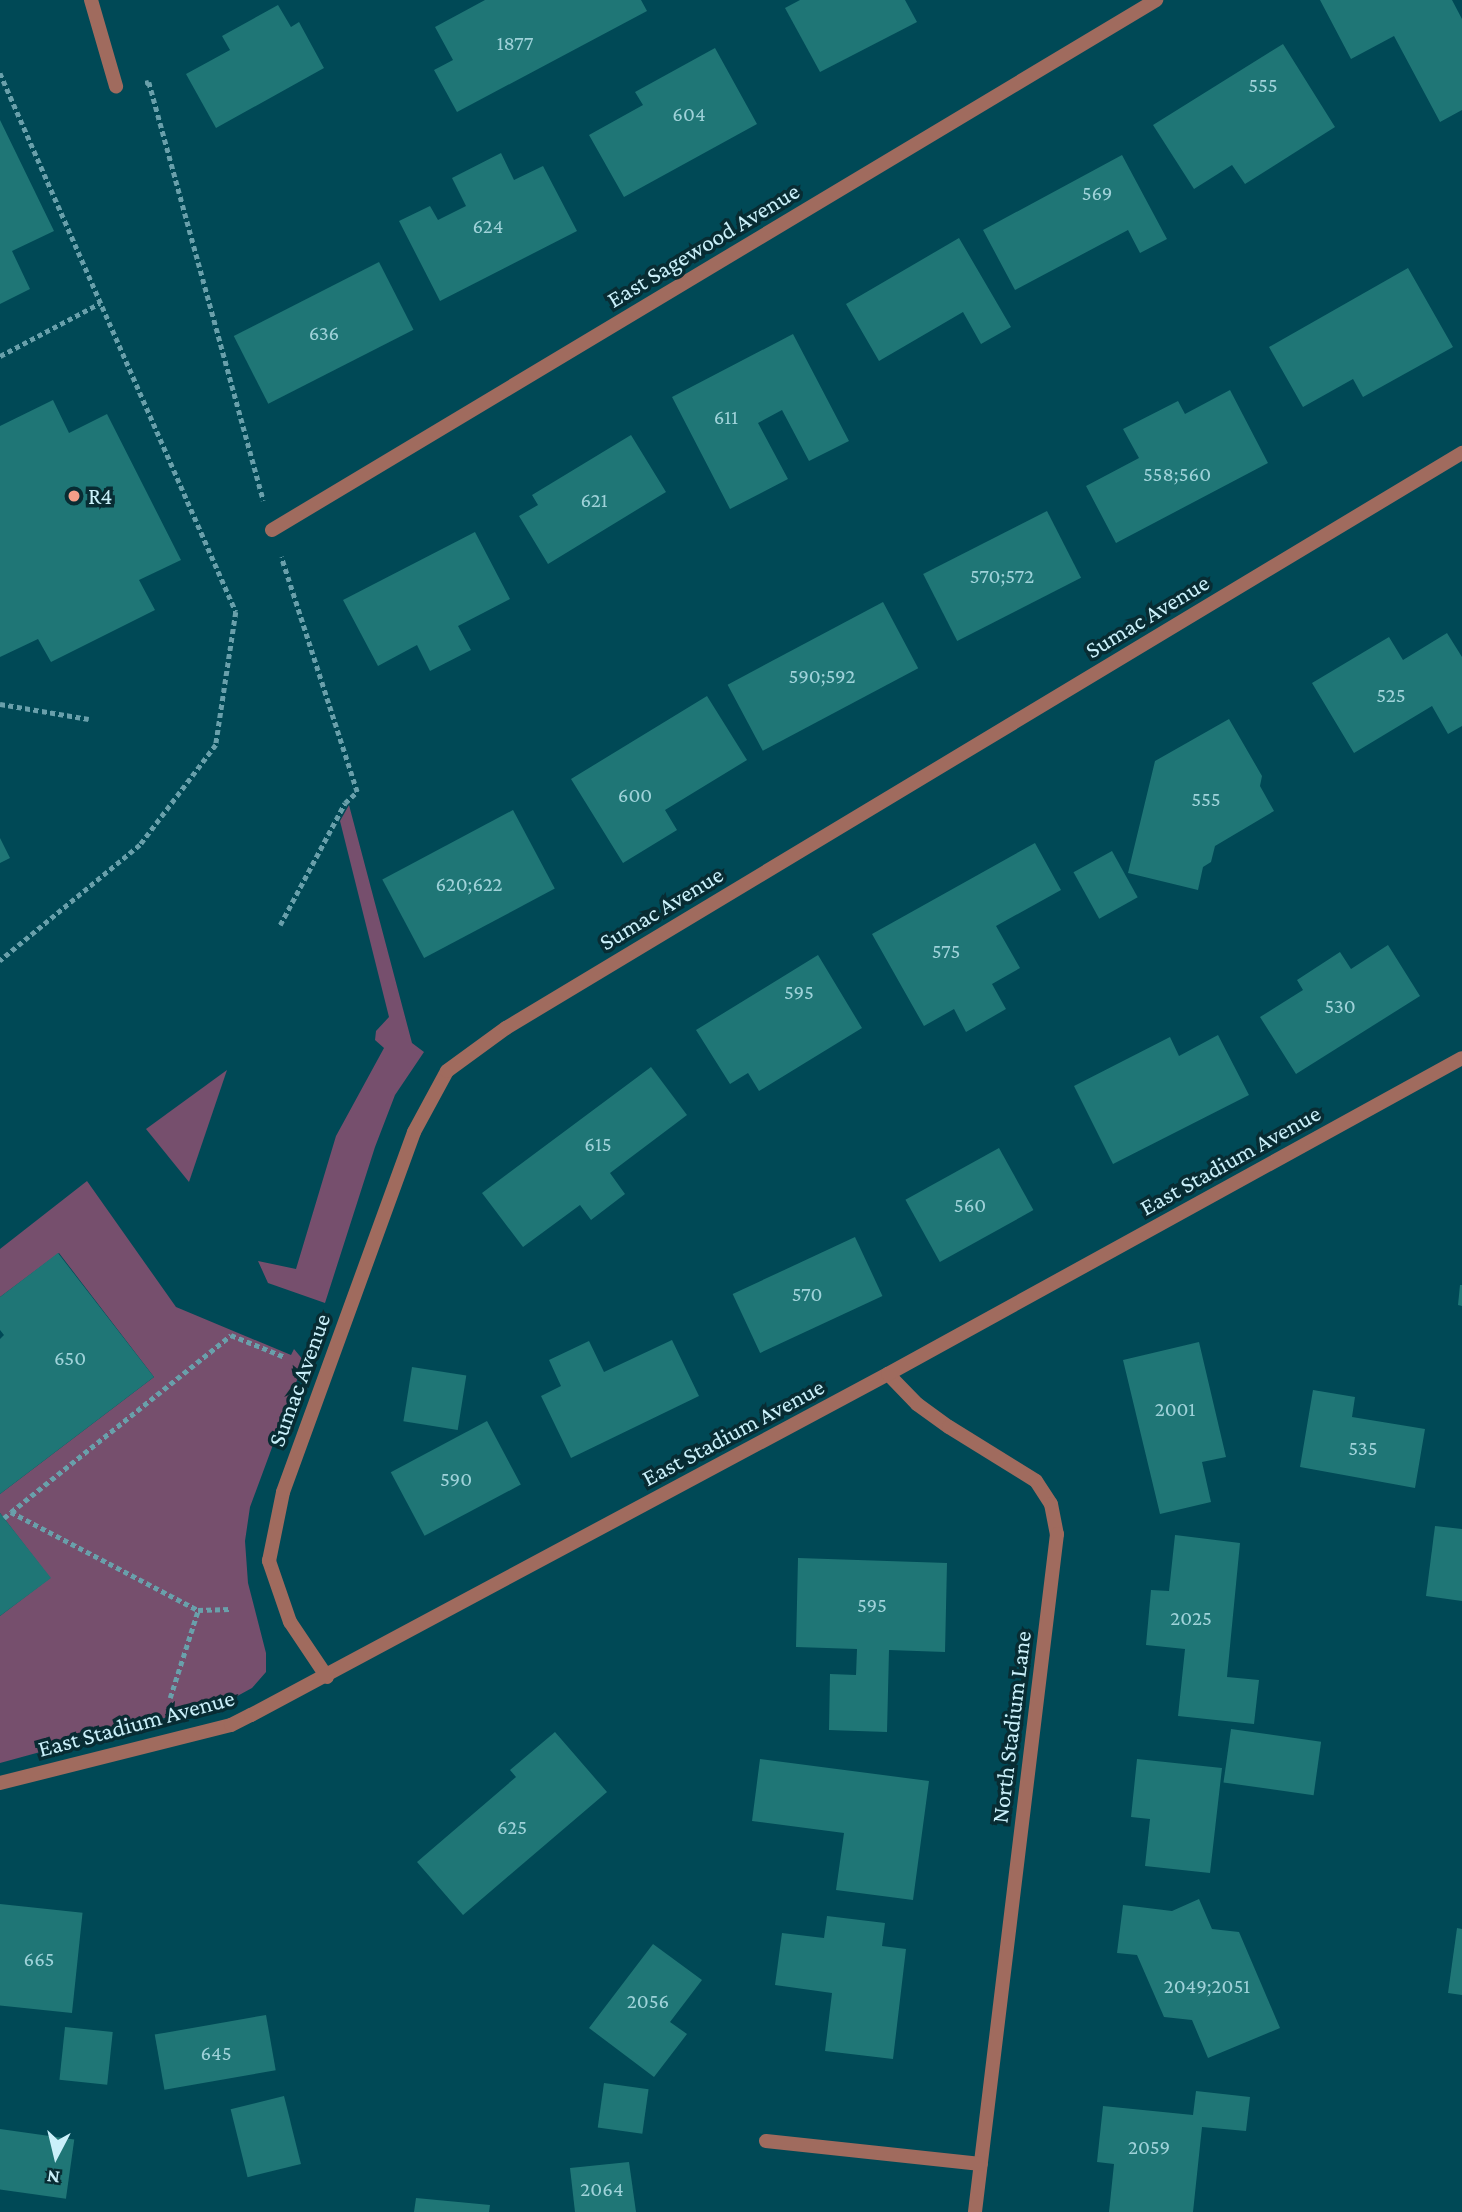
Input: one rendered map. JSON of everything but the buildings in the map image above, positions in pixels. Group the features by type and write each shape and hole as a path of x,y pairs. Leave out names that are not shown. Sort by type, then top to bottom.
{"street":[{"path":"91,0 116,86"},
{"name":"East Sagewood Avenue","path":"272,530 1156,0"},
{"name":"Sumac Avenue","path":"327,1677 290,1622 269,1562 287,1479 414,1132 447,1071 506,1028 1462,453"},
{"name":"East Stadium Avenue","path":"0,1783 231,1725 327,1677 888,1374 1462,1058"},
{"name":"North Stadium Lane","path":"888,1374 917,1404 948,1427 1036,1481 1051,1503 1057,1534 975,2212"},
{"path":"766,2141 981,2164"}],"path":[{"path":"0,73 236,612 216,745 140,845 0,961"},
{"path":"116,86 149,82 272,530 356,792 345,803 279,925"},
{"path":"0,356 100,303"},
{"path":"0,704 89,719"},
{"path":"4,1518 231,1335 285,1357"},
{"path":"10,1513 198,1610 230,1609"},
{"path":"170,1698 198,1610"}],"shaded area":[{"path":"349,805 412,1043 424,1052 395,1095 375,1147 325,1303 268,1283 258,1261 296,1269 336,1136 384,1048 375,1040 376,1031 389,1017 340,821"},
{"path":"227,1070 189,1182 146,1129"},
{"path":"87,1181 176,1307 291,1355 294,1349 304,1361 250,1507 245,1541 248,1583 266,1653 266,1672 252,1688 230,1700 0,1763 0,1616 50,1578 0,1513 0,1494 154,1377 59,1253 0,1297 0,1249"}],"place":[{"name":"R4","path":"74,496"}]}
